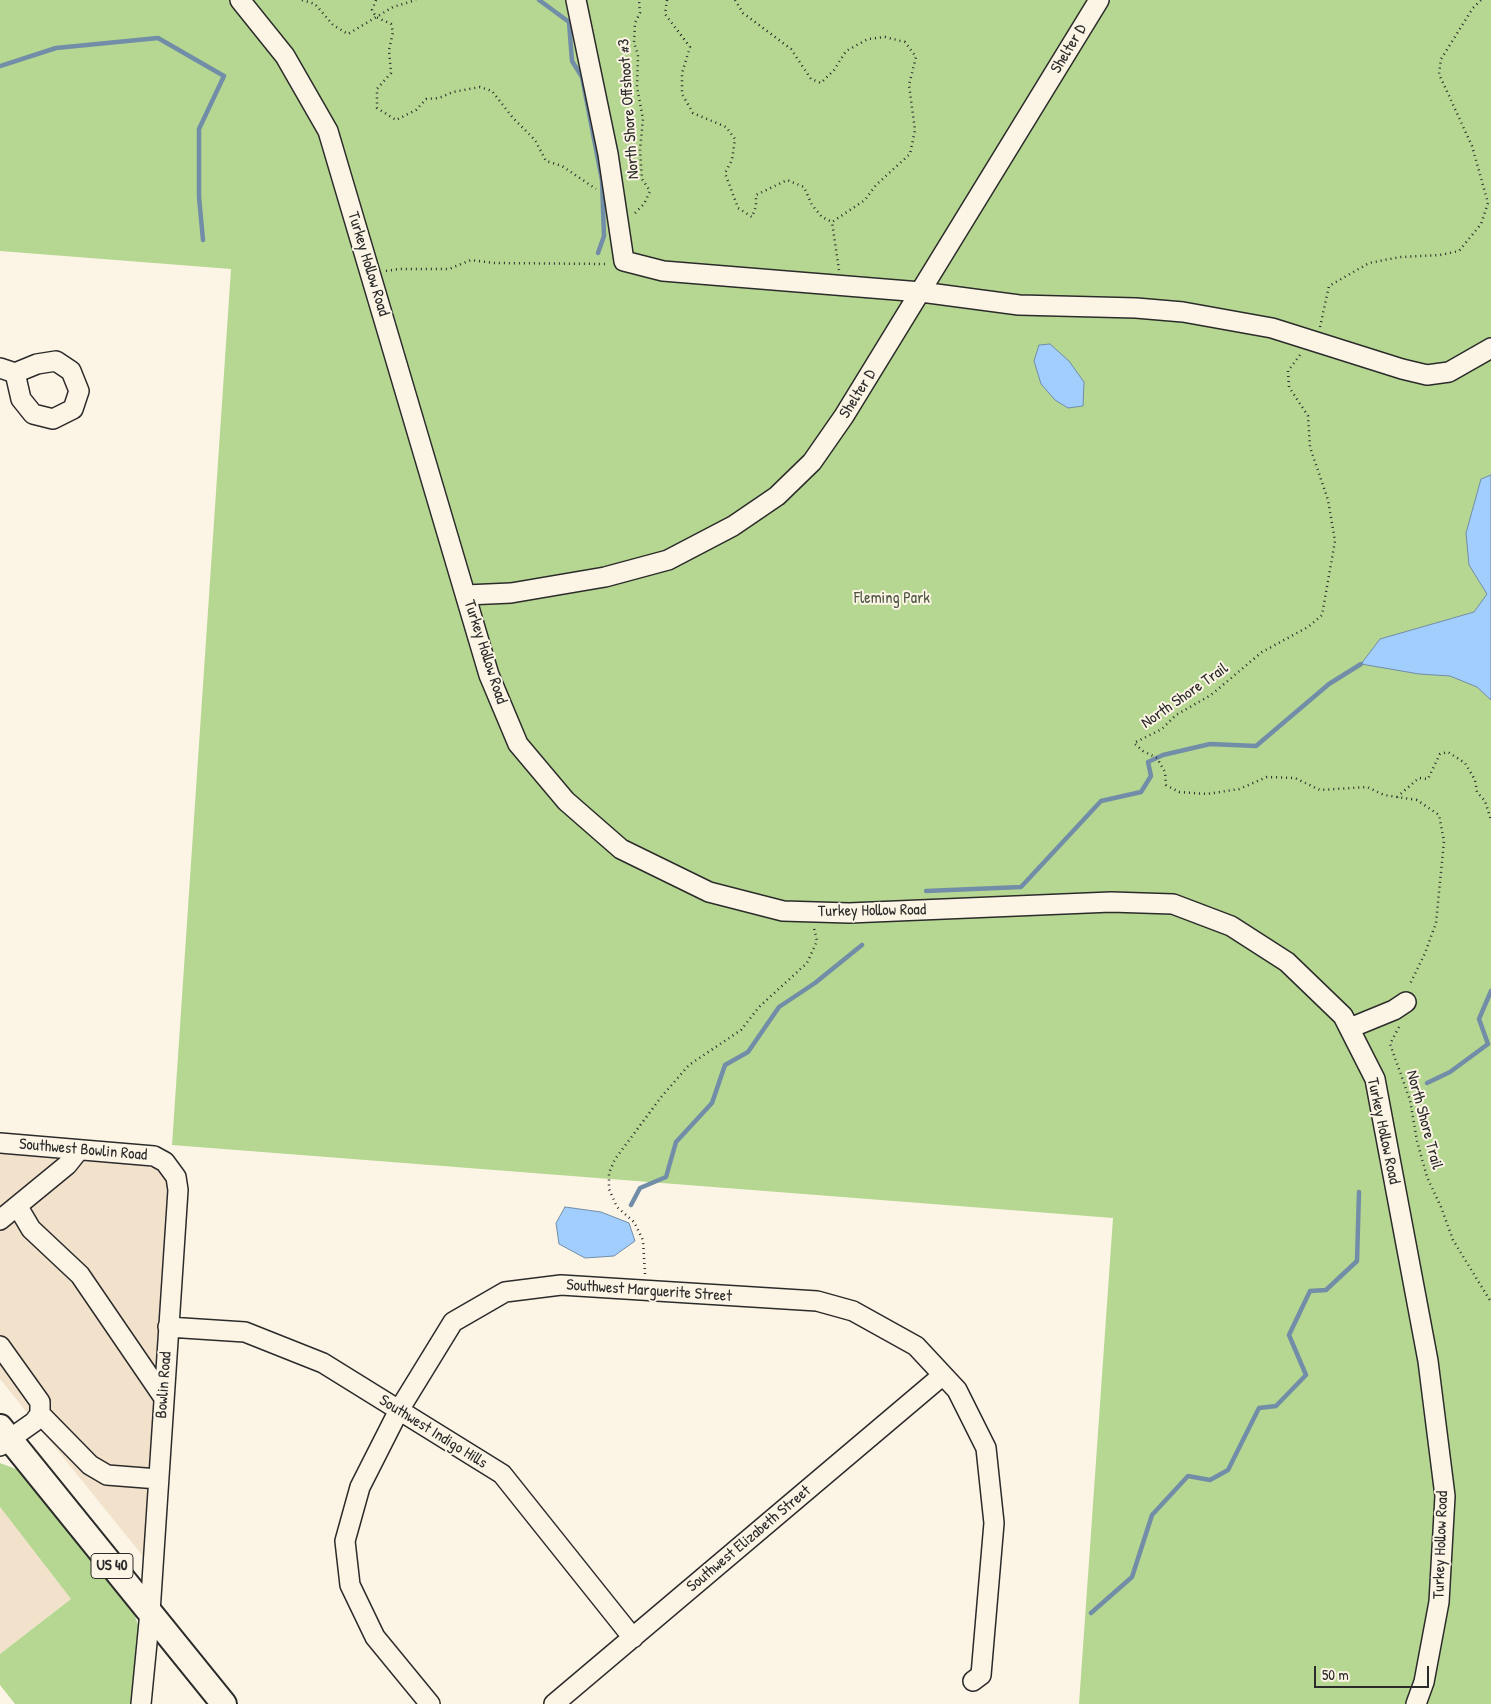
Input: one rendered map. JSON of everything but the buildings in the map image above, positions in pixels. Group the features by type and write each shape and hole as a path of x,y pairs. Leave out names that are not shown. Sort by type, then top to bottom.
{"main road":[{"name":"US 40","path":"3,1438 150,1612 224,1704"}],"street":[{"name":"Turkey Hollow Road","path":"240,0 285,56 328,131 489,675 518,744 566,801 621,849 709,892 783,911 849,914 1111,902 1172,904 1230,926 1286,962 1343,1016 1375,1079 1428,1362 1445,1496 1439,1602 1424,1682 1416,1704"},
{"path":"576,0 608,154 624,261 663,271 921,292 1019,305 1136,308 1182,312 1272,328 1312,339 1402,369 1427,375 1448,372 1491,348"},
{"name":"Shelter D","path":"466,595 510,593 605,577 668,560 733,526 777,496 812,462 844,416 1100,0"},
{"path":"1350,1028 1394,1010 1406,1002"},
{"name":"Southwest Bowlin Road","path":"0,1143 154,1156 165,1162"},
{"path":"0,1220 18,1207 67,1164 78,1150"},
{"name":"Bowlin Road","path":"141,1704 150,1612 178,1190 176,1177 165,1162"},
{"path":"18,1207 31,1229 80,1275 164,1398"},
{"name":"Southwest Marguerite Street","path":"430,1704 375,1637 350,1585 345,1541 360,1487 399,1410 453,1322 505,1292 561,1285 818,1302 854,1311 916,1346 957,1390 986,1448 994,1523 981,1675 973,1681"},
{"name":"Southwest Indigo Hills","path":"168,1327 245,1332 323,1363 502,1474 633,1638"},
{"path":"0,1346 40,1402 40,1414 90,1465 107,1475 158,1479"},
{"name":"Southwest Elizabeth Street","path":"554,1704 943,1375"},
{"path":"3,1438 40,1414"}],"path":[{"path":"302,0 315,4 333,25 348,34 393,7 416,0"},
{"path":"376,0 372,10 376,17"},
{"name":"North Shore Offshoot #3","path":"376,17 391,24 393,32 389,50 392,73 377,89 377,108 396,120 416,110 426,100 480,87 492,91 513,118 535,140 546,161 562,166 623,211 633,214 644,204 650,191 642,179 640,150 643,118 637,87 638,55 634,42 634,23 640,12 639,0"},
{"path":"667,0 664,14 690,47 682,72 682,94 693,113 726,127 735,139 732,160 724,173 738,208 752,218 756,206 756,195 787,180 804,187 812,206 822,217 832,222"},
{"path":"734,0 742,13 791,49 811,79 821,83 834,70 846,51 868,39 885,37 906,42 916,57 909,86 915,130 910,154 876,185 864,200 832,222"},
{"name":"North Shore Trail","path":"1481,0 1473,8 1441,59 1439,74 1472,146 1488,203 1481,224 1459,251 1440,255 1400,256 1369,263 1329,286 1320,323 1320,331 1288,371 1289,387 1308,416 1310,447 1328,500 1335,541 1322,615 1308,627 1262,652 1211,695 1176,715 1162,729 1134,743 1143,751 1157,758 1165,772 1166,785 1179,792 1206,794 1239,789 1267,777 1295,778 1320,790 1367,787 1384,795 1417,800 1440,816 1444,841 1436,923 1425,953 1413,973 1406,992 1405,1015 1390,1044 1410,1100 1417,1141 1427,1177 1453,1240 1491,1302"},
{"path":"832,222 835,256 843,286"},
{"path":"371,274 400,269 449,269 471,260 494,263 521,262 597,265 624,261"},
{"path":"1397,797 1419,778 1428,780 1440,754 1448,752 1466,763 1475,780 1477,792 1485,801 1491,820"},
{"path":"646,1290 643,1240 634,1222 617,1208 608,1189 609,1173 615,1159 646,1117 689,1065 741,1030 759,1007 807,963 817,940 810,912"}],"shaded area":[{"path":"0,1153 125,1161 152,1168 160,1172 166,1181 170,1194 146,1560 0,1379"},
{"path":"0,1507 71,1599 0,1654"}],"green space":[{"name":"Fleming Park","path":"0,0 1491,0 1491,1704 1079,1704 1113,1218 172,1145 231,269 0,251"},
{"path":"0,1463 16,1469 27,1478 132,1608 140,1630 133,1704 15,1704 0,1685 0,1654 71,1599 0,1507"}],"water":[{"path":"1050,344 1069,361 1084,382 1083,406 1068,408 1055,400 1041,384 1034,361 1039,345"},
{"path":"1491,475 1491,700 1477,687 1450,676 1419,674 1361,664 1380,639 1474,612 1487,594 1469,565 1466,533 1481,479"},
{"path":"565,1207 601,1212 629,1223 635,1241 614,1256 585,1258 559,1244 556,1223"}],"waterway":[{"path":"539,0 569,22 572,61 582,77 602,180 604,236 598,253"},
{"path":"0,66 56,48 158,38 224,76 199,129 199,197 203,240"},
{"path":"926,891 1021,887 1101,801 1141,792 1151,776 1148,762 1163,755 1210,744 1256,746 1329,684 1361,664"},
{"path":"631,1205 640,1188 666,1177 676,1142 712,1103 725,1065 748,1052 779,1007 815,983 862,945"},
{"path":"1427,1083 1450,1072 1488,1044 1479,1019 1491,991"},
{"path":"1091,1613 1132,1577 1152,1515 1188,1476 1210,1480 1228,1470 1259,1408 1276,1406 1306,1375 1289,1335 1310,1291 1326,1290 1357,1261 1359,1192"}]}
